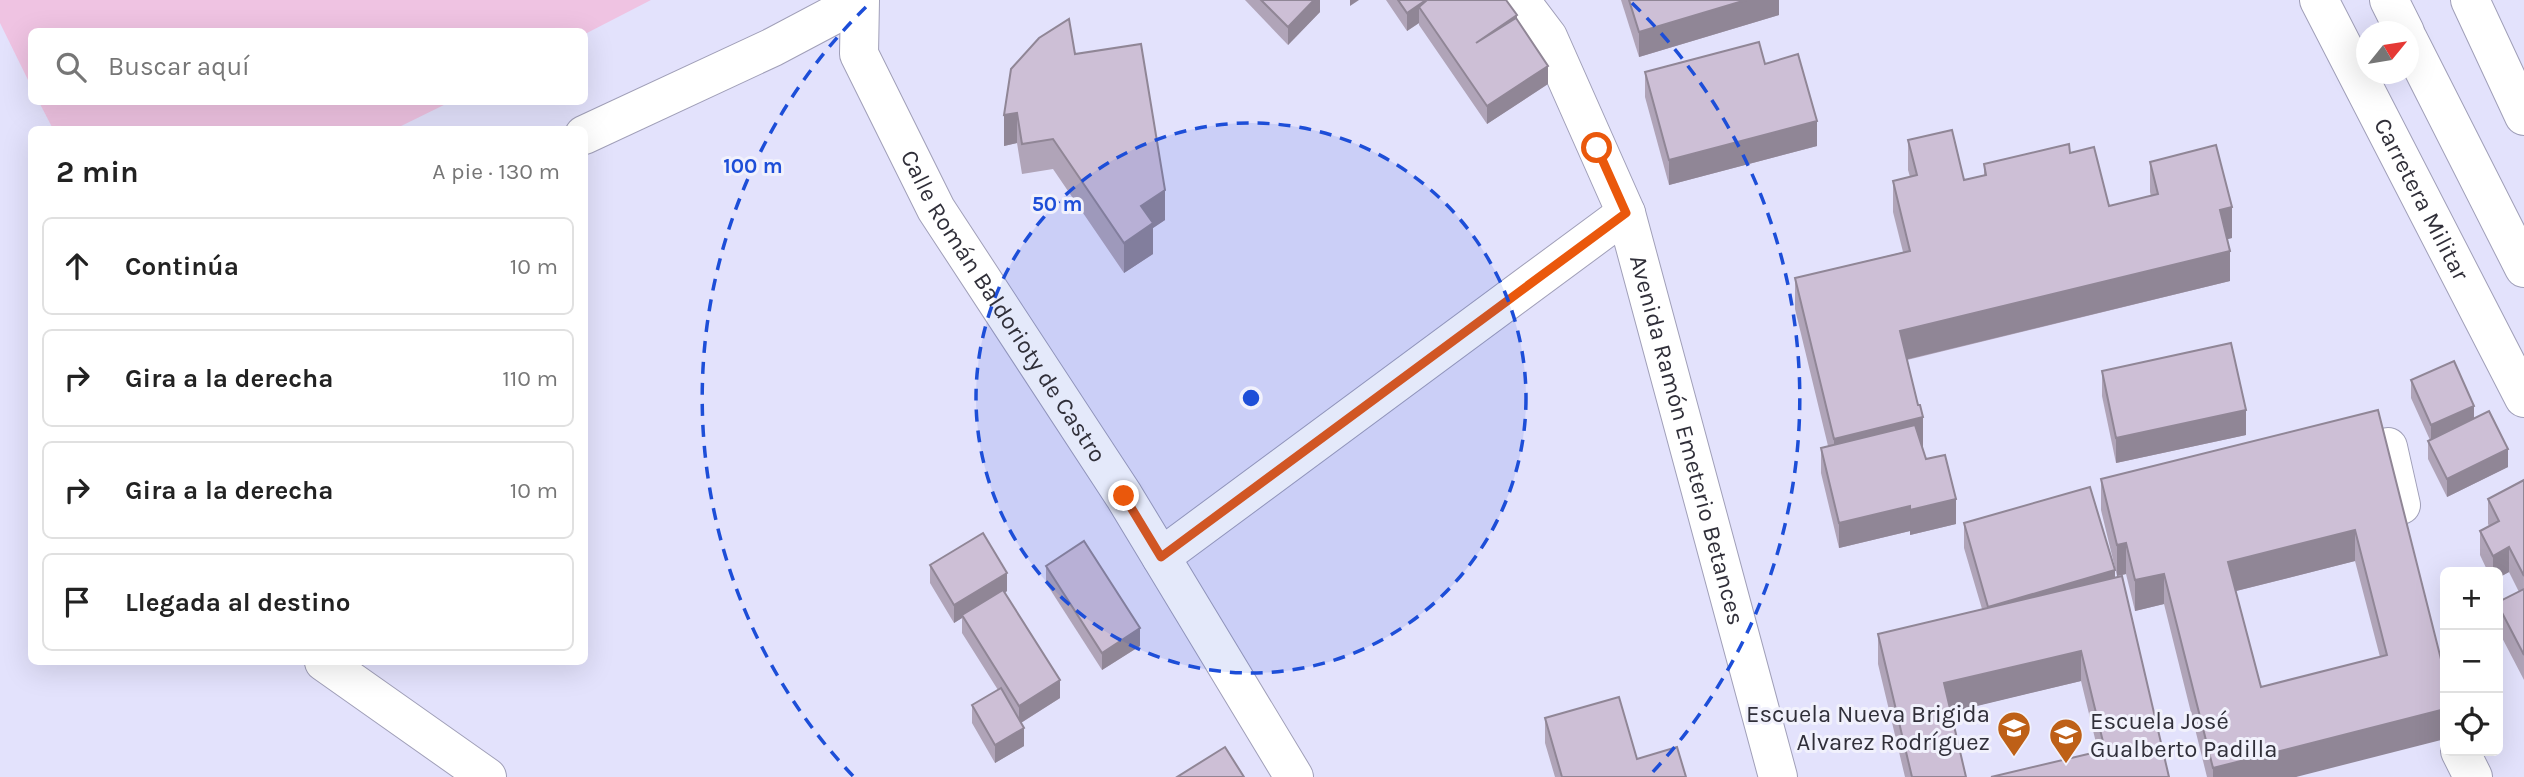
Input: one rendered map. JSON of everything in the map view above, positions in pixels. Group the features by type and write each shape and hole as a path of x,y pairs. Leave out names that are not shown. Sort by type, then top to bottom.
{"street":[{"name":"Avenida Ramón Emeterio Betances","path":"1520,0 1548,37 1626,213 1778,777"},
{"name":"Carretera Militar","path":"2319,0 2524,398"},
{"path":"2389,0 2400,21"},
{"path":"2470,0 2524,116"},
{"path":"588,133 773,47 859,1"},
{"name":"Calle Román Baldorioty de Castro","path":"859,1 859,54 936,209 1124,496 1294,777"},
{"path":"2419,59 2524,268"},
{"path":"1161,557 1626,213"},
{"path":"2388,447 2409,541"},
{"path":"328,665 487,777"},
{"path":"2462,756 2473,777"}],"shaded area":[{"path":"0,0 651,0 588,32 588,28 28,28 28,80 0,23"},
{"path":"41,105 444,105 401,126 51,126"}],"building":[{"path":"1261,0 1314,0 1288,27"},
{"path":"1398,0 1426,0 1407,13"},
{"path":"1427,0 1506,0 1517,15 1476,43 1516,18 1548,66 1487,106 1419,7"},
{"path":"1629,0 1746,0 1639,32"},
{"path":"1069,19 1075,54 1141,44 1165,190 1141,206 1153,223 1124,243 1053,139 1022,144 1017,113 1004,115 1011,69 1039,38"},
{"path":"1759,42 1765,64 1798,54 1817,121 1669,160 1645,72"},
{"path":"1952,130 1964,180 1986,175 1984,164 2069,144 2070,153 2094,147 2109,206 2158,194 2150,162 2216,145 2232,207 2220,210 2230,251 1900,331 1923,417 1834,439 1795,278 1910,251 1893,181 1917,175 1908,140"},
{"path":"2231,343 2246,410 2116,438 2102,371"},
{"path":"2454,361 2474,406 2431,425 2411,380"},
{"path":"2378,410 2440,655 2440,710 2213,768 2164,574 2135,580 2126,543 2117,545 2101,479","holes":["2355,530 2387,655 2261,687 2228,562"]},
{"path":"2489,411 2508,449 2447,479 2428,441"},
{"path":"1915,425 1926,459 1945,455 1956,499 1910,510 1910,506 1839,523 1821,448"},
{"path":"2524,480 2524,576 2509,547 2493,556 2480,531 2499,521 2488,499"},
{"path":"2090,487 2115,570 1988,607 1964,523"},
{"path":"983,533 1007,573 954,605 930,565"},
{"path":"1084,541 1140,628 1102,653 1046,566"},
{"path":"2122,576 2169,777 1991,777 2105,750 2081,651 1944,683 1966,777 1912,777 1878,634"},
{"path":"2524,589 2524,655 2503,615 2503,600"},
{"path":"1003,590 1060,680 1019,706 962,615"},
{"path":"1001,688 1024,728 995,745 972,705"},
{"path":"1619,697 1637,759 1677,747 1686,777 1562,777 1545,718"},
{"path":"1225,747 1244,777 1177,777"}],"place":[{"name":"Escuela Nueva Brigida Alvarez Rodríguez","path":"2014,758"},
{"name":"Escuela José Gualberto Padilla","path":"2066,765"}],"route":[{"path":"1124,496 1161,557 1626,213 1597,148"}]}
